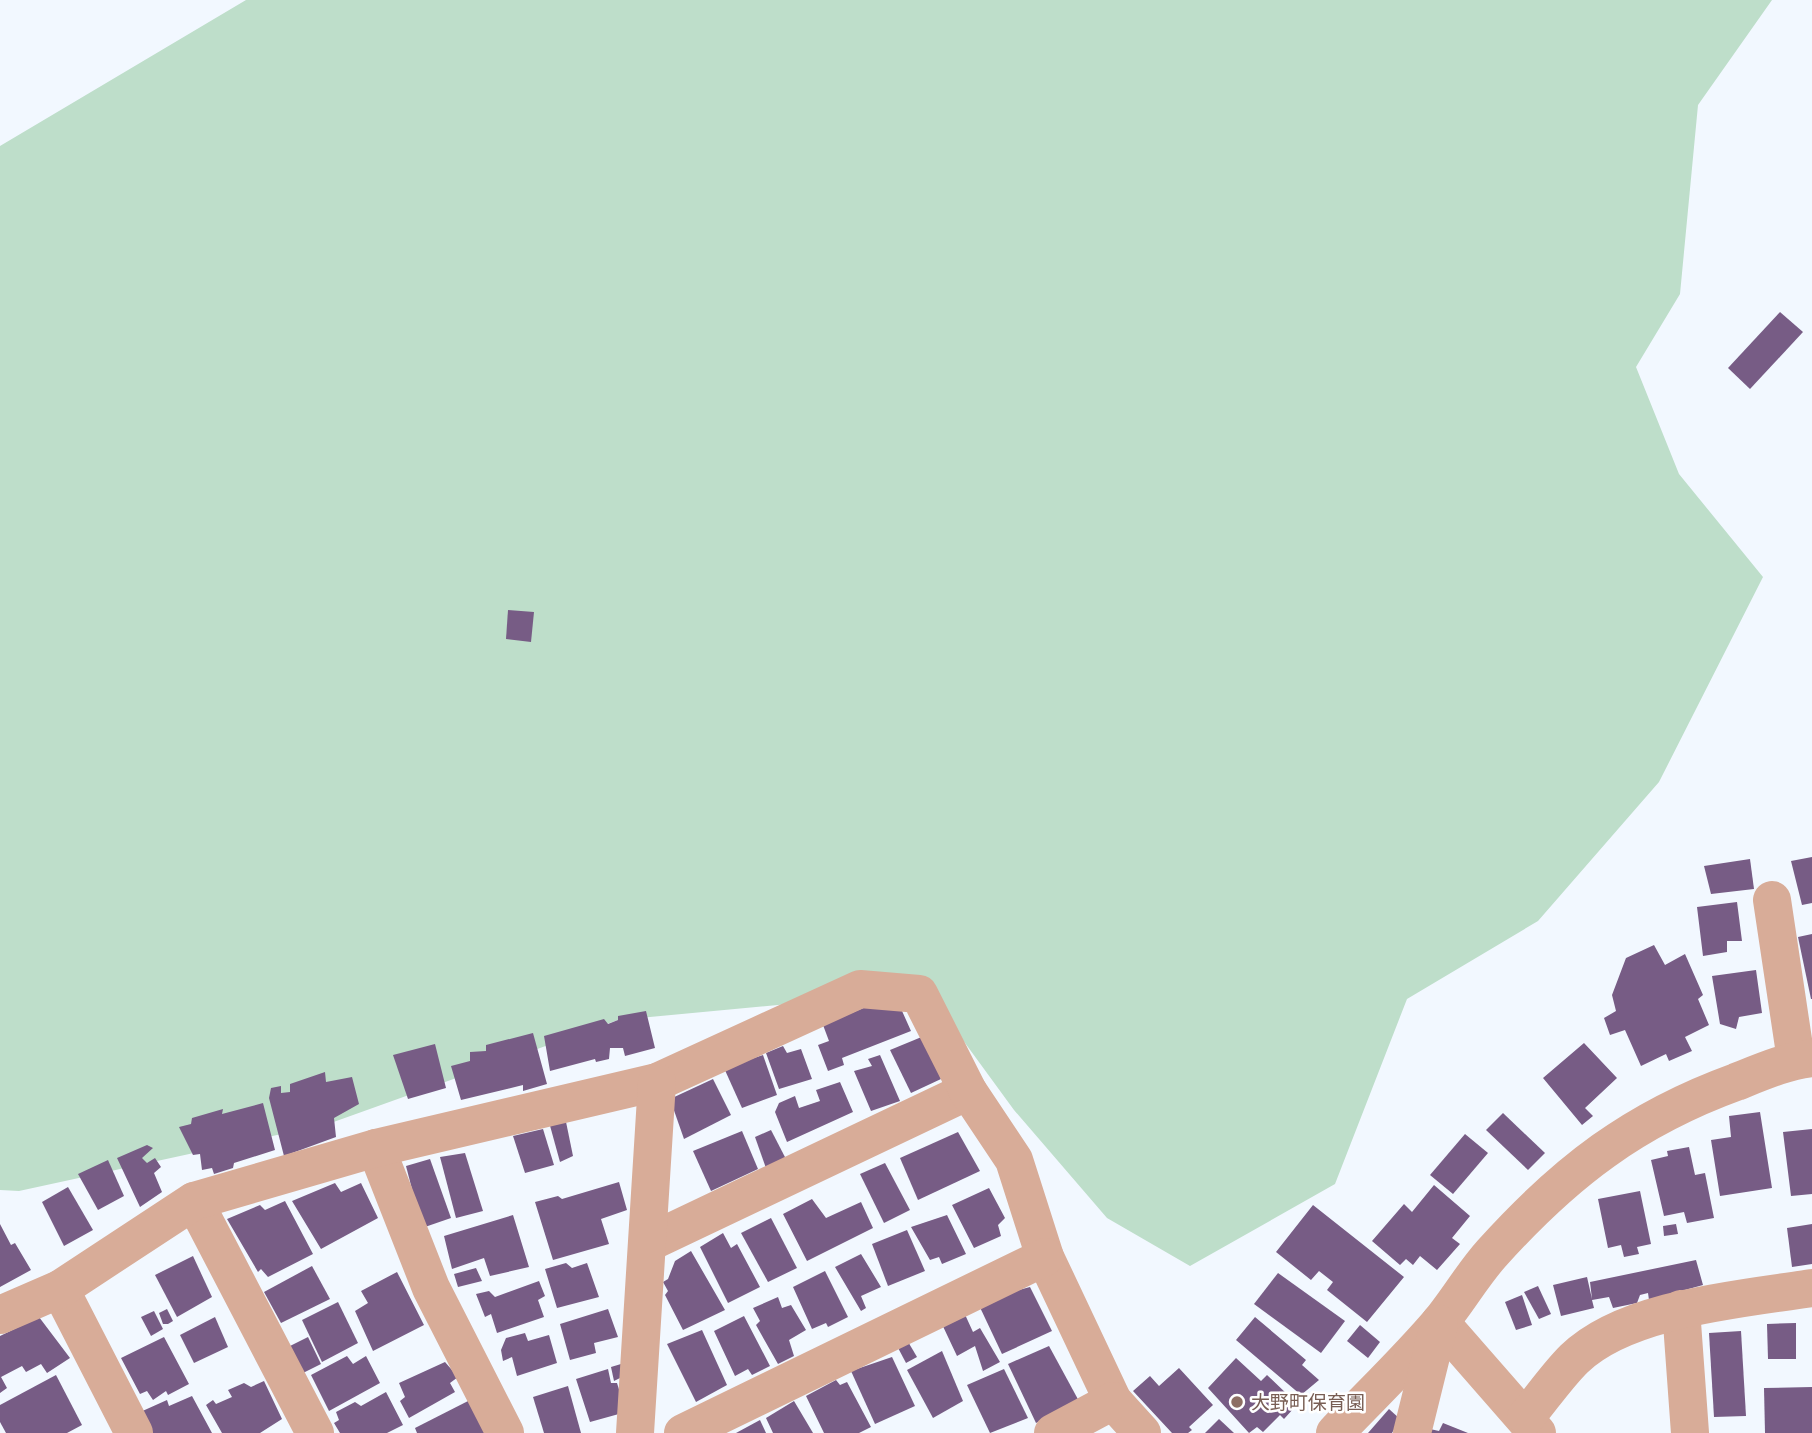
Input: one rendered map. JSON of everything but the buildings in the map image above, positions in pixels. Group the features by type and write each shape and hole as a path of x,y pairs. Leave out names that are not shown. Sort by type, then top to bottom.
{"street":[{"path":"1335,1433 1440,1322 1491,1254 1569,1176 1609,1144 1657,1115 1804,1059 1772,900"},
{"path":"0,1315 60,1289 194,1201 376,1148 657,1082 860,989 919,993 968,1091 1014,1160 1045,1257 1113,1401 1142,1433"},
{"path":"635,1433 657,1082"},
{"path":"648,1243 968,1091"},
{"path":"376,1148 431,1288 505,1433"},
{"path":"194,1201 315,1433"},
{"path":"683,1433 1045,1257"},
{"path":"1440,1322 1532,1425 1575,1357 1612,1335 1681,1309 1812,1288"},
{"path":"60,1289 134,1433"},
{"path":"1681,1309 1690,1433"},
{"path":"1412,1433 1440,1322"},
{"path":"1053,1433 1113,1401"}],"green space":[{"path":"246,0 1772,0 1698,105 1680,294 1636,367 1679,474 1763,577 1659,782 1538,921 1407,999 1335,1184 1190,1266 1107,1218 1014,1110 938,1006 852,998 618,1020 328,1124 19,1191 0,1190 0,146"}],"place":[{"name":"大野町保育園","path":"1237,1402"}]}
